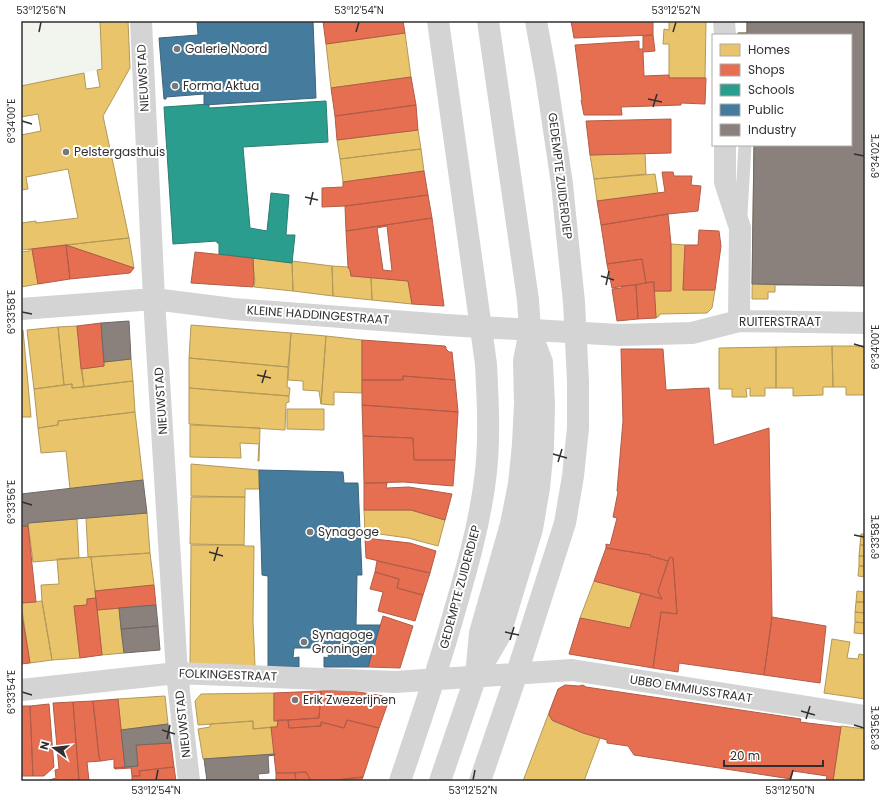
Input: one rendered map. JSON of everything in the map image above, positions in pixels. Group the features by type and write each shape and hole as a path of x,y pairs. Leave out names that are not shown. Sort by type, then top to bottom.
{"street":[{"name":"NIEUWSTAD","path":"141,21 154,299 178,673 189,781"},
{"name":"GEDEMPTE ZUIDERDIEP","path":"400,781 435,679 472,554 485,478 488,440 486,364 482,327 438,21"},
{"path":"440,781 476,676 480,633 511,524 519,484 523,444 525,403 524,361 530,330 528,300 488,21"},
{"name":"GEDEMPTE ZUIDERDIEP","path":"480,781 517,673 565,523 573,476 578,428 576,332 562,184 546,76 536,21"},
{"path":"724,21 725,34"},
{"path":"725,146 725,182 740,228 739,321"},
{"name":"KLEINE HADDINGESTRAAT","path":"21,309 154,299 233,309 482,327"},
{"name":"RUITERSTRAAT","path":"576,332 692,340 739,321 865,323"},
{"path":"482,327 576,332"},
{"name":"UBBO EMMIUSSTRAAT","path":"517,673 572,670 865,716"},
{"name":"FOLKINGESTRAAT","path":"21,690 178,673 396,682 435,679"},
{"path":"435,679 517,673"}],"lane":[{"path":"740,228 745,146"}],"shaded area":[{"path":"21,21 100,21 102,69 21,86"}],"building: Homes":[{"name":"Pelstergasthuis","path":"100,21 128,21 130,68 103,116 129,238 21,250 21,223 36,221 36,223 78,218 68,169 26,177 28,189 21,190 21,135 41,131 38,114 21,117 21,86 84,73 86,89 100,87 97,70 102,69"},
{"path":"669,21 706,21 705,78 669,78 669,44 663,44 664,29 669,30"},
{"path":"747,21 851,21 851,34 738,34 747,33"},
{"path":"405,33 411,77 331,88 326,44"},
{"path":"418,130 421,149 340,159 337,140"},
{"path":"754,146 850,146 848,285 775,285 775,292 768,292 768,299 752,299"},
{"path":"421,149 424,171 343,182 340,159"},
{"path":"645,153 646,174 594,179 590,155"},
{"path":"655,174 658,194 597,201 594,179"},
{"path":"129,238 134,268 66,245"},
{"path":"671,244 685,245 683,290 715,290 712,308 707,313 660,314 656,318 654,291 671,291"},
{"path":"29,249 32,249 38,284 21,287 21,252 29,251"},
{"path":"253,258 292,263 293,291 254,287 255,279"},
{"path":"292,261 332,266 333,296 293,291"},
{"path":"332,266 348,267 351,276 371,277 372,300 333,296"},
{"path":"371,277 408,281 412,304 372,300"},
{"path":"191,325 291,333 288,367 189,358"},
{"path":"77,326 84,387 72,388 72,384 64,385 58,327"},
{"path":"58,327 64,385 34,389 27,330"},
{"path":"23,330 31,417 21,417 21,331"},
{"path":"291,333 326,336 321,404 319,391 303,390 303,381 288,380"},
{"path":"326,336 362,340 362,393 334,392 334,405 321,404"},
{"path":"832,346 833,387 823,387 823,395 793,396 793,388 776,388 776,347"},
{"path":"832,346 865,346 865,395 846,395 846,387 833,387"},
{"path":"776,347 776,388 765,388 765,396 750,396 750,388 746,389 747,397 732,397 732,389 719,389 719,348"},
{"path":"189,358 288,367 287,387 290,388 289,396 189,388"},
{"path":"131,359 133,381 84,387 81,369 104,366 104,362"},
{"path":"133,381 135,412 58,421 58,425 38,428 34,389 72,384 72,388"},
{"path":"189,388 289,396 289,402 286,403 285,430 189,424"},
{"path":"287,409 324,409 324,430 287,429"},
{"path":"135,412 143,480 70,489 66,451 41,453 38,428 58,425 58,421"},
{"path":"190,425 260,428 259,461 259,444 240,443 241,458 190,457"},
{"path":"191,464 259,470 259,489 245,489 245,497 191,496"},
{"path":"191,497 245,497 244,545 190,544"},
{"path":"364,510 411,510 445,520 438,546 408,538 365,532"},
{"path":"147,513 150,553 88,557 86,518"},
{"path":"77,519 79,558 33,562 28,523"},
{"path":"861,534 865,534 865,545 860,545"},
{"path":"191,545 254,546 253,621 255,666 190,666"},
{"path":"860,545 865,545 865,556 859,556"},
{"path":"150,553 154,585 95,591 91,557"},
{"path":"859,556 865,556 865,566 859,566"},
{"path":"91,557 96,598 87,599 87,605 74,606 80,658 52,660 42,601 41,585 59,584 57,559"},
{"path":"859,566 865,566 865,577 858,576"},
{"path":"594,581 641,593 630,628 580,618"},
{"path":"857,591 865,592 865,602 856,602"},
{"path":"42,601 52,660 30,663 21,603"},
{"path":"856,602 865,602 865,613 855,612"},
{"path":"119,608 124,653 102,655 97,610"},
{"path":"855,612 865,613 865,623 855,622"},
{"path":"855,622 865,623 865,634 854,633"},
{"path":"832,639 850,642 847,658 858,659 859,654 865,655 865,699 824,693"},
{"path":"274,693 274,721 278,720 277,727 253,729 253,721 198,725 195,701 201,694"},
{"path":"165,696 168,724 121,730 118,699"},
{"path":"550,710 549,715 553,721 600,738 584,781 523,781"},
{"path":"253,721 253,729 271,727 275,754 203,759 198,729 210,727 210,724"},
{"path":"841,726 865,729 865,781 833,781"}],"building: Shops":[{"path":"323,21 403,21 405,33 326,44"},
{"path":"571,21 653,21 653,35 574,38"},
{"path":"653,35 655,51 643,52 644,76 669,75 669,78 706,78 705,104 681,103 681,105 621,107 622,115 584,115 575,45 639,41 639,49 643,49 643,36"},
{"path":"411,77 416,105 335,116 331,88"},
{"path":"416,105 418,130 337,140 335,116"},
{"path":"671,119 671,153 590,155 586,121"},
{"path":"424,171 428,195 345,206 322,207 322,188 343,187 343,182"},
{"path":"662,172 673,172 674,176 692,176 691,185 701,186 698,211 668,214 601,225 597,201 665,192"},
{"path":"428,195 432,218 346,231 345,206"},
{"path":"668,214 671,244 671,291 654,291 654,282 646,283 642,259 607,264 601,225"},
{"path":"432,218 444,306 412,304 408,281 351,276 348,267 346,231","holes":["387,226 392,271 383,270 377,228"]},
{"path":"699,230 719,231 721,246 715,290 683,290 685,245 698,245"},
{"path":"66,245 134,268 130,273 70,279"},
{"path":"66,245 70,279 38,284 32,249"},
{"path":"195,252 253,258 253,287 191,283"},
{"path":"642,259 646,283 612,288 607,264"},
{"path":"654,282 656,318 638,319 636,285"},
{"path":"636,285 638,319 617,321 612,289 622,288 621,286"},
{"path":"101,323 104,366 81,369 77,326"},
{"path":"362,340 445,346 449,352 452,352 455,380 403,376 403,380 362,380"},
{"path":"621,349 663,349 666,390 709,388 714,445 769,428 772,617 764,675 679,663 678,672 653,668 661,612 677,614 673,558 670,557 668,561 650,556 651,555 606,548 606,544 610,545 617,518 613,517 618,492 623,421"},
{"path":"403,376 455,380 458,412 362,405 362,380 403,380"},
{"path":"362,405 458,412 455,460 414,460 413,438 363,436"},
{"path":"363,436 413,438 414,460 455,460 453,486 404,482 364,483"},
{"path":"364,483 387,483 386,488 409,487 452,494 445,520 411,510 364,510"},
{"path":"21,526 28,526 36,602 21,603"},
{"path":"365,538 410,543 436,551 430,573 366,558"},
{"path":"606,548 651,555 650,556 668,561 658,591 662,599 594,581"},
{"path":"670,557 673,558 677,614 661,612 653,668 569,654 580,618 630,628 641,593 662,599 658,591"},
{"path":"377,561 430,573 423,595 397,588 399,579 375,572"},
{"path":"375,572 399,579 397,588 423,595 415,621 378,611 383,592 370,589"},
{"path":"154,585 156,605 97,610 95,591"},
{"path":"96,598 102,655 80,658 74,606 87,605 87,599"},
{"path":"21,609 30,663 21,664"},
{"path":"383,616 413,626 400,668 368,667"},
{"path":"772,617 826,626 820,683 764,675"},
{"path":"565,685 583,685 586,687 801,719 800,722 841,727 833,781 826,781 827,776 793,771 791,779 634,755 628,746 607,743 607,740 583,733 552,720 549,715 550,710 558,689"},
{"path":"346,690 390,697 379,728 347,720 344,728 321,722 321,726 289,728 288,720 319,718 321,691"},
{"path":"321,691 319,718 274,721 274,693"},
{"path":"118,699 125,767 114,768 114,759 101,761 99,757 93,701"},
{"path":"93,701 99,757 101,761 87,762 89,781 79,781 73,702"},
{"path":"73,702 79,781 46,781 56,778 55,770 59,769 53,703"},
{"path":"49,704 54,767 44,776 33,776 30,706"},
{"path":"21,706 30,706 33,776 21,776"},
{"path":"278,720 288,720 289,728 321,726 321,722 344,728 347,720 379,728 363,777 327,781 311,781 306,772 276,773 271,727 277,727"},
{"path":"171,743 174,767 139,771 140,776 132,776 131,768 114,768 138,766 136,745"},
{"path":"174,767 176,781 132,781 132,776 140,776 139,771"},
{"path":"306,772 311,781 296,781 295,773"},
{"path":"276,773 295,773 296,781 276,781"},
{"path":"363,777 361,781 327,781"}],"building: Schools":[{"path":"326,101 328,142 243,147 250,228 267,231 271,193 289,195 286,235 295,235 292,263 219,254 219,243 217,243 217,241 173,244 164,107 209,104 209,108"}],"building: Public":[{"path":"197,21 313,21 316,98 204,105 204,94 166,97 166,99 164,99 159,38 198,35"},
{"name":"Synagoge","path":"259,470 343,472 344,483 358,483 362,575 357,575 356,625 380,625 368,667 324,667 324,657 328,658 329,648 294,648 293,658 299,657 299,667 268,667 268,576 262,575"}],"building: Industry":[{"path":"747,21 865,21 865,286 752,284 754,146 852,146 852,34 738,34 747,33"},
{"path":"129,321 131,359 104,362 101,323"},
{"path":"143,480 147,513 28,523 28,526 21,526 21,494"},
{"path":"156,605 158,626 121,629 119,608"},
{"path":"158,626 160,650 124,653 121,629"},
{"path":"168,724 171,743 136,745 138,766 125,767 121,730"},
{"path":"275,754 268,756 269,773 258,774 259,781 207,781 204,759"}],"place":[{"name":"Galerie Noord","path":"177,49"},
{"name":"Forma Aktua","path":"175,86"},
{"name":"Pelstergasthuis","path":"66,152"},
{"name":"Synagoge","path":"310,532"},
{"name":"Synagoge Groningen","path":"304,642"},
{"name":"Erik Zwezerijnen","path":"295,700"}]}
